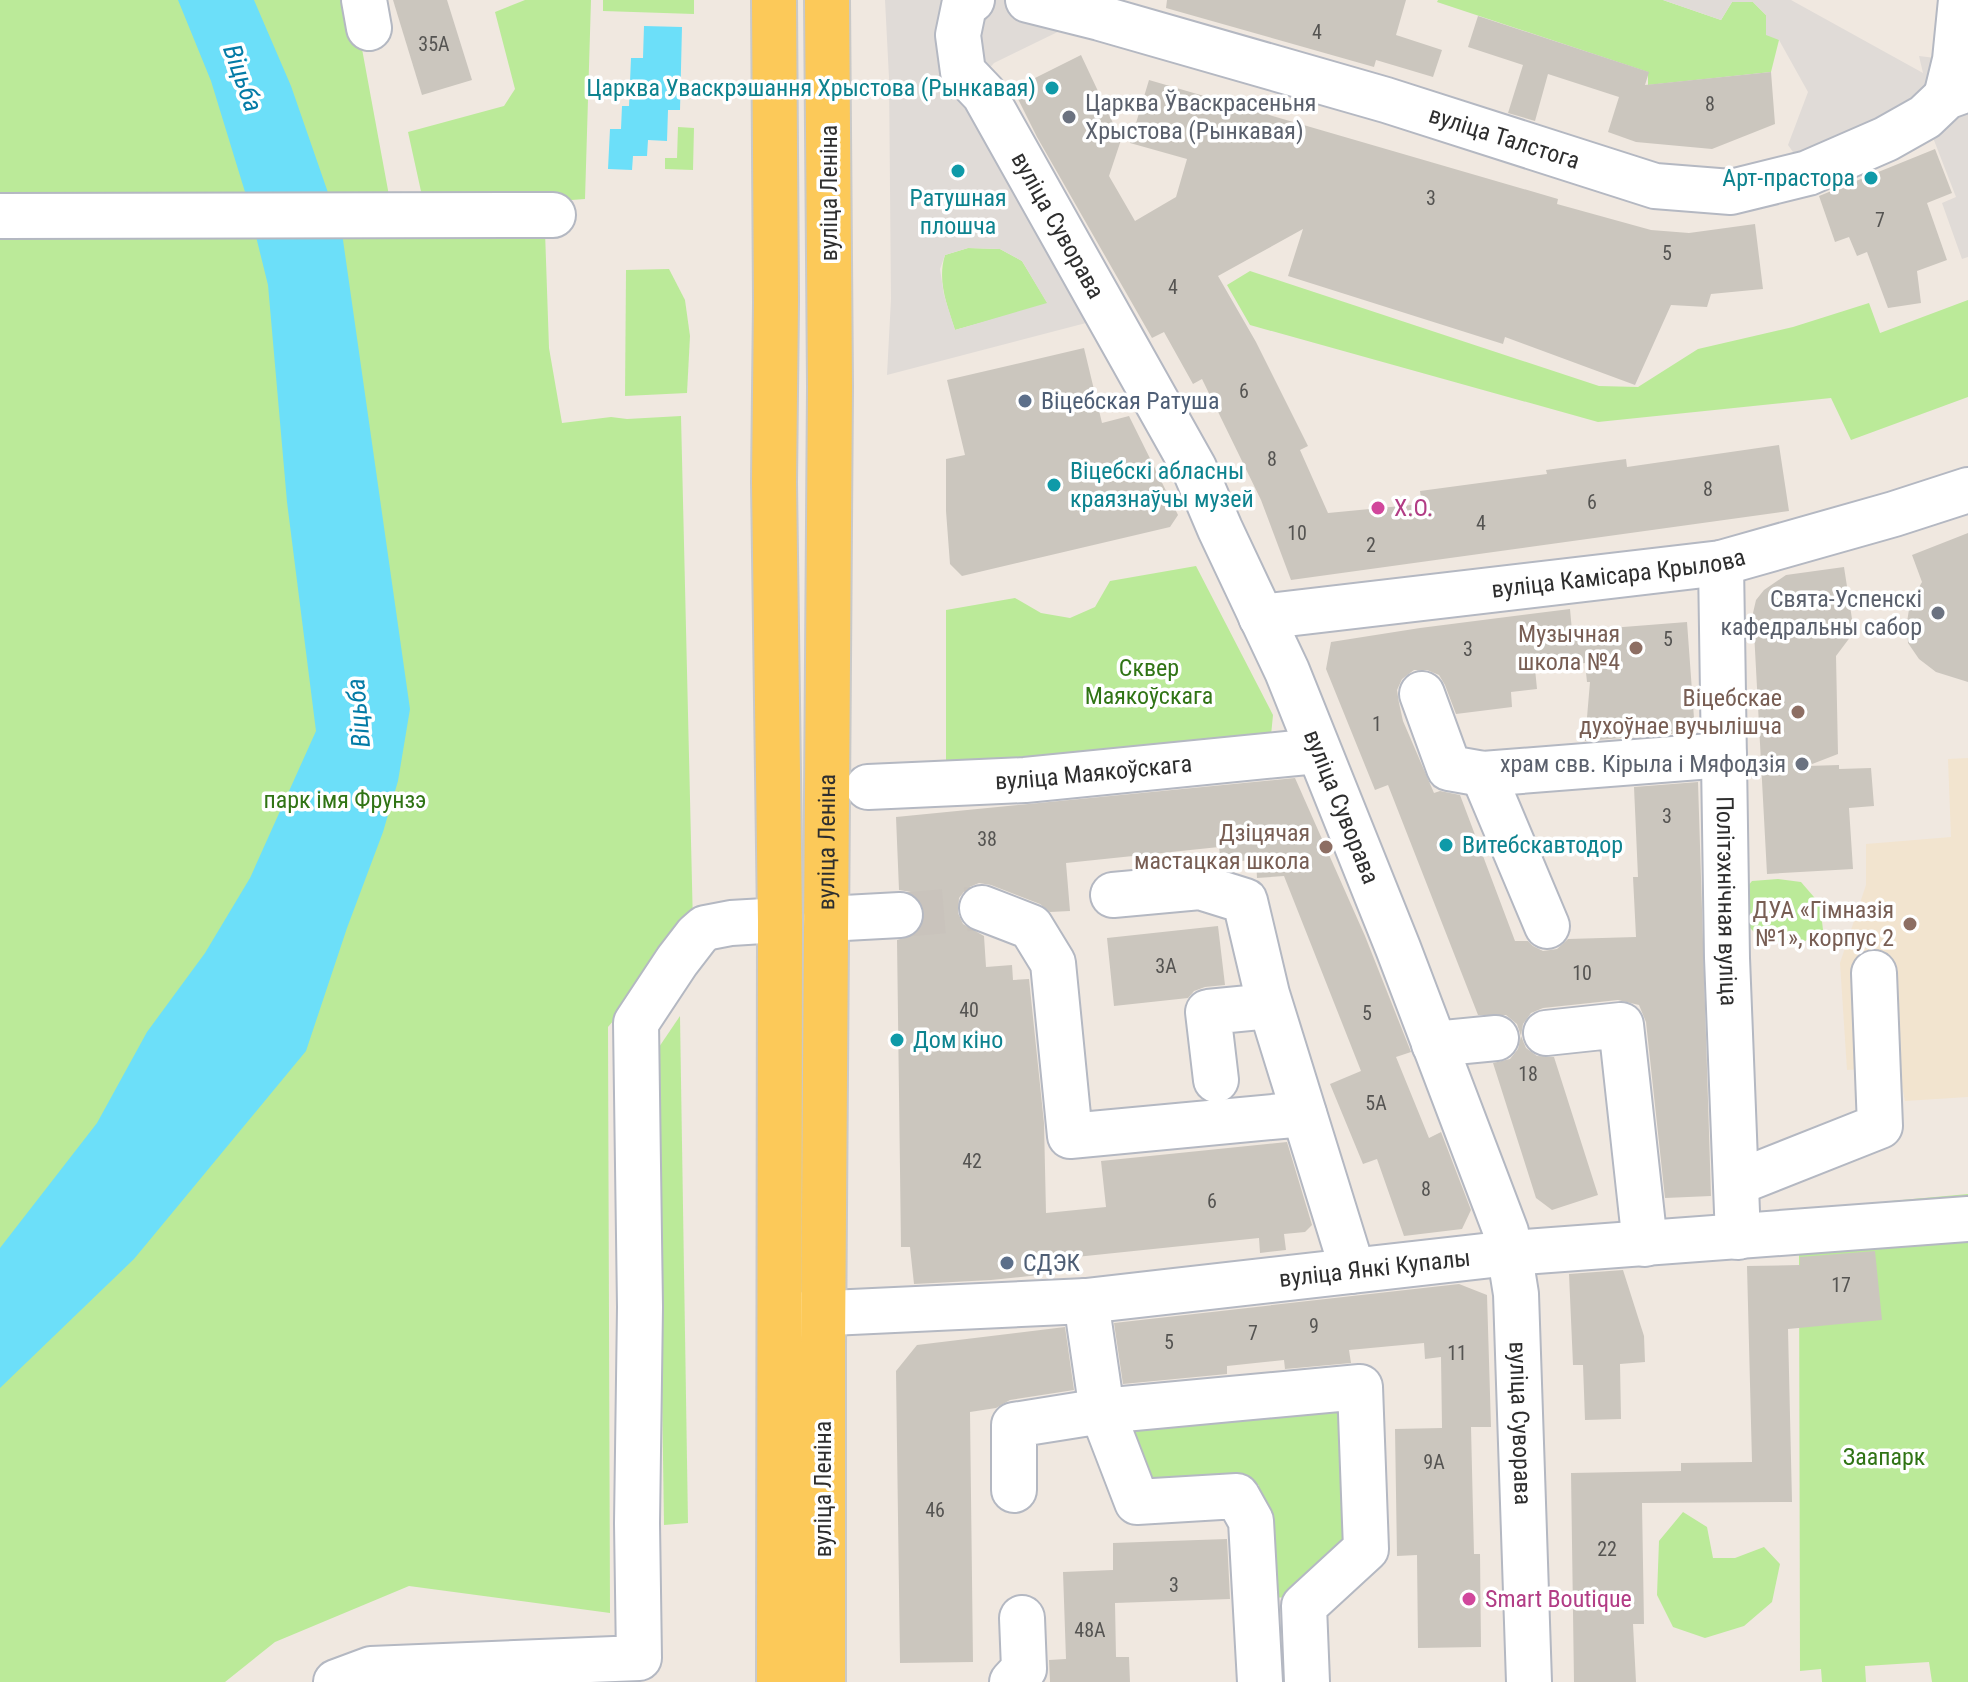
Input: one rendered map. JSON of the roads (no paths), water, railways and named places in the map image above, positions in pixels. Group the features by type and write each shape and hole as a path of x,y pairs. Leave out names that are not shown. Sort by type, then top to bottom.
{"main road":[{"name":"вуліца Леніна","path":"774,0 775,606 780,920 779,1682"},
{"name":"вуліца Леніна","path":"823,1682 830,167 827,0"}],"street":[{"name":"вуліца Суворава","path":"972,0 964,6 958,35 963,72 984,94 1194,468 1287,671 1506,1232 1516,1294 1529,1682"},
{"name":"вуліца Талстога","path":"1028,0 1386,100 1655,186 1731,192 1808,173 1886,139 1925,117 1956,82"},
{"path":"1956,82 1961,0"},
{"path":"0,216 553,215"},
{"name":"вуліца Камісара Крылова","path":"1261,617 1721,563 1968,490"},
{"name":"Політэхнічная вуліца","path":"1721,563 1727,958 1738,1237"},
{"path":"775,606 828,606"},
{"path":"1422,694 1449,768 1483,774 1724,755"},
{"name":"вуліца Маякоўскага","path":"868,787 1025,780 1317,751"},
{"path":"1483,774 1547,926"},
{"path":"1113,895 1200,887 1245,901 1270,1006 1347,1252 1350,1271"},
{"path":"982,908 1031,927 1053,963 1070,1136 1304,1114"},
{"path":"826,919 900,915"},
{"path":"336,1682 371,1669 639,1658 640,1307 636,1023 677,961 705,928 780,920"},
{"path":"1736,1183 1880,1126 1874,973"},
{"path":"1216,1080 1208,1012 1270,1006"},
{"path":"1546,1033 1621,1025 1645,1244"},
{"path":"1434,1044 1496,1038"},
{"name":"вуліца Янкі Купалы","path":"781,1315 1086,1301 1510,1253 1968,1219"},
{"path":"1086,1301 1102,1411 1137,1502 1237,1496 1251,1521 1260,1682"},
{"path":"1014,1490 1014,1425 1102,1411 1360,1387 1366,1549 1304,1606 1307,1682"},
{"path":"1012,1682 1024,1669 1022,1618"}],"water":[{"name":"Віцьба","path":"178,0 254,0 291,86 342,233 410,709 398,781 383,832 306,1051 134,1259 0,1388 0,1248 97,1123 147,1032 205,953 250,878 316,731 287,502 268,285 245,192 211,81"},
{"path":"644,26 682,27 680,110 668,110 667,141 648,140 647,156 633,156 632,170 608,169 610,129 621,129 622,106 629,106 631,58 643,58"}],"tunnel":[{"path":"900,915 982,908"}],"place":[{"name":"Царква Уваскрэшання Хрыстова (Рынкавая)","path":"1052,88"},
{"name":"Царква Ўваскрасеньня Хрыстова (Рынкавая)","path":"1069,117"},
{"name":"Ратушная плошча","path":"958,171"},
{"name":"Арт-прастора","path":"1871,178"},
{"name":"Віцебская Ратуша","path":"1025,401"},
{"name":"Віцебскі абласны краязнаўчы музей","path":"1054,485"},
{"name":"X.O.","path":"1378,508"},
{"name":"Свята-Успенскі кафедральны сабор","path":"1938,613"},
{"name":"Музычная школа №4","path":"1636,648"},
{"name":"Віцебскае духоўнае вучылішча","path":"1798,712"},
{"name":"храм свв. Кірыла і Мяфодзія","path":"1802,764"},
{"name":"Витебскавтодор","path":"1446,845"},
{"name":"Дзіцячая мастацкая школа","path":"1326,847"},
{"name":"ДУА «Гімназія №1», корпус 2","path":"1910,924"},
{"name":"Дом кіно","path":"897,1040"},
{"name":"СДЭК","path":"1007,1263"},
{"name":"Smart Boutique","path":"1469,1599"}],"park label":[{"name":"Сквер Маякоўскага","path":"1149,682"},
{"name":"парк імя Фрунзэ","path":"345,800"},
{"name":"Заапарк","path":"1884,1457"}]}
